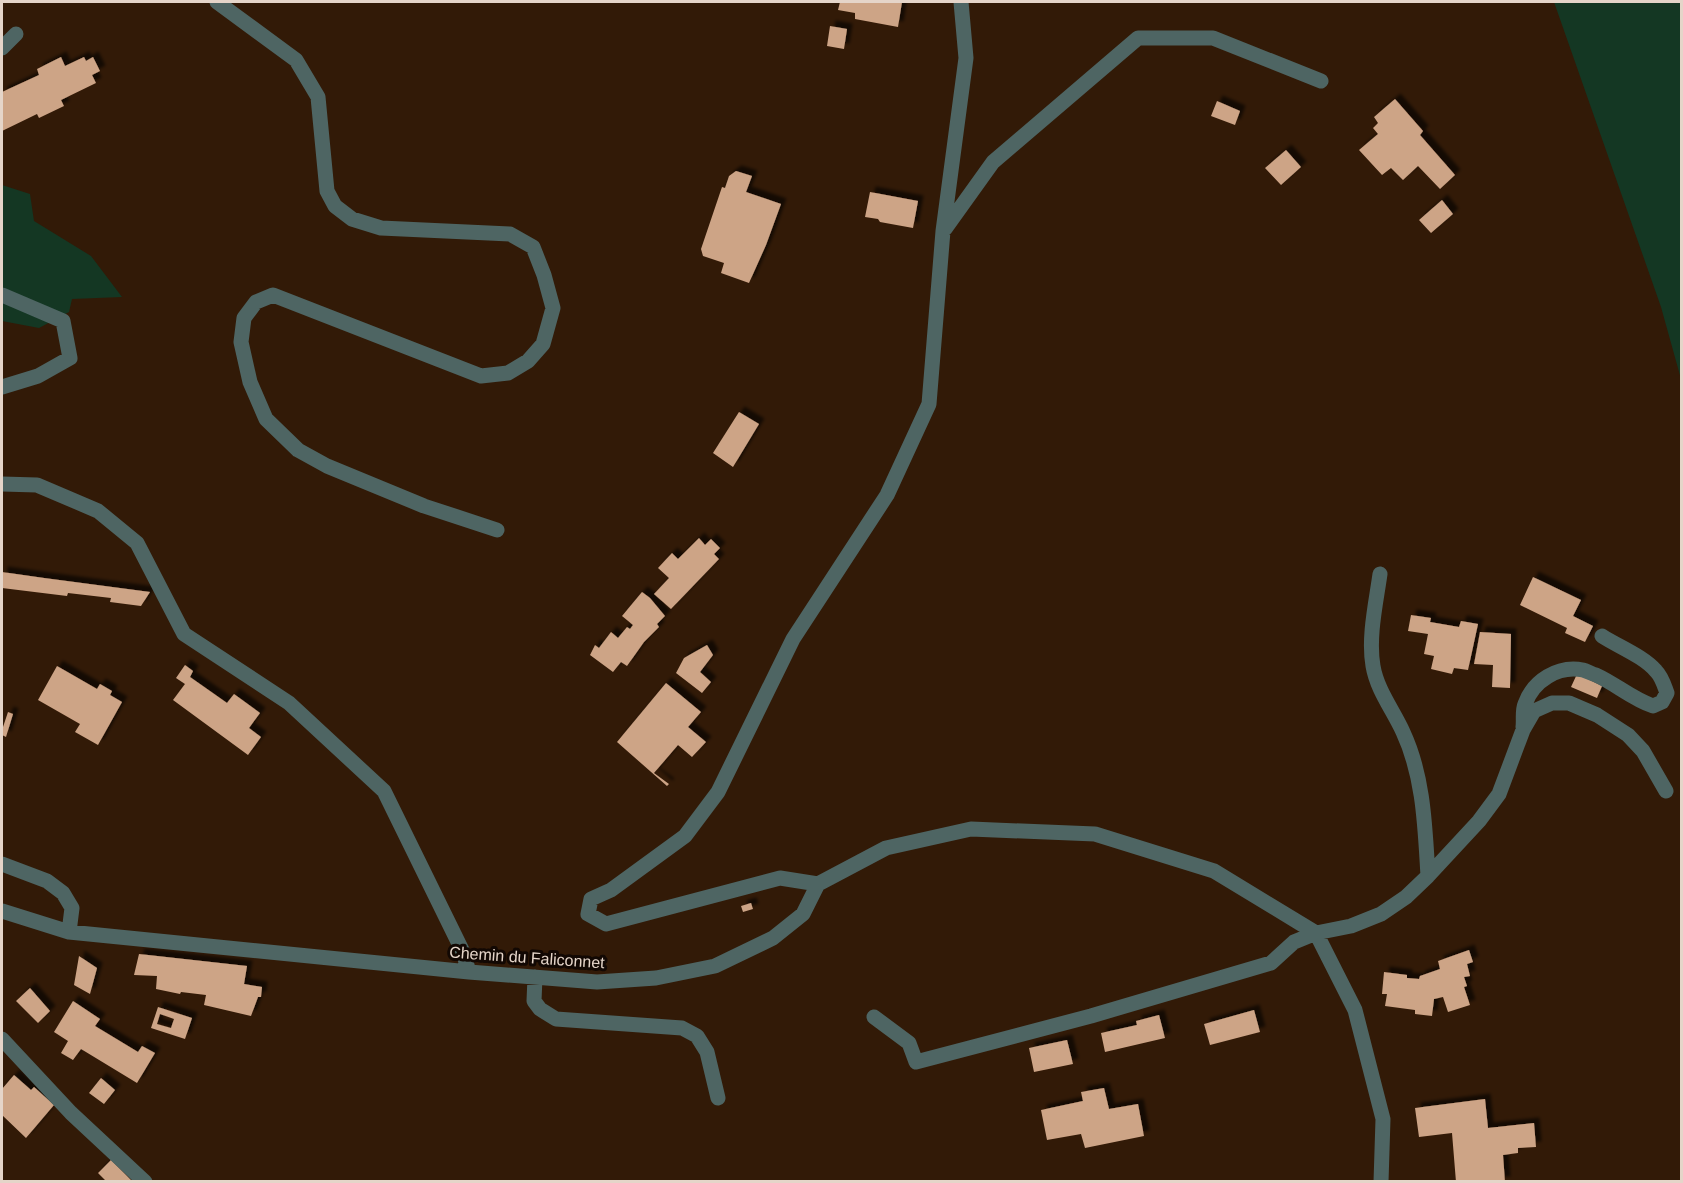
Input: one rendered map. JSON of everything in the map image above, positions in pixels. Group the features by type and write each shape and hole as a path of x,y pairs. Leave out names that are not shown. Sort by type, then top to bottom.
{"street":[{"path":"217,2 296,60 318,97 327,191 335,206 352,219 381,228 510,234 533,247 553,308 543,344 528,361 508,373 481,376 273,295 256,302 244,318 241,342 250,382 267,419 298,450 327,466 424,506 497,530"},
{"path":"961,2 966,58 943,231 929,404 887,495 793,639 718,792 685,836 611,890 591,898 588,914 606,924 780,878 818,884 886,848 971,829 1095,834 1214,871 1316,933 1355,1010 1383,1119 1381,1182"},
{"path":"2,48 16,34"},
{"path":"943,231 993,162 1138,39 1213,38 1321,81"},
{"path":"2,295 63,321 70,358 38,376 2,387"},
{"path":"2,484 37,485 98,512 137,543 184,634 289,703 384,791 463,952 469,972"},
{"path":"1380,574 1372,632 1373,666 1382,693 1404,733 1416,771 1424,818 1428,876"},
{"path":"1523,730 1524,706 1533,687 1545,677 1563,671 1583,670 1607,680 1641,702 1653,706 1662,702 1667,693 1656,671 1602,636"},
{"path":"873,1017 909,1043 916,1062 1091,1016 1271,963 1294,942 1316,933 1351,926 1381,914 1406,897 1479,821 1499,794 1523,730 1534,711 1552,703 1569,703 1597,715 1628,735 1643,751 1666,791"},
{"path":"2,864 47,881 63,892 72,908 69,932"},
{"name":"Chemin du Faliconnet","path":"2,911 69,932 469,972 597,982 656,978 715,966 773,938 802,914 818,884"},
{"path":"535,977 534,1001 540,1008 556,1018 682,1028 697,1036 707,1052 718,1098"},
{"path":"2,1039 71,1113 145,1182"}],"green space":[{"path":"1554,2 1681,2 1681,379 1661,307"},
{"path":"2,185 30,194 34,221 91,256 122,297 72,299 69,312 39,328 2,321"}],"building":[{"path":"840,2 902,2 898,27 855,19 855,13 838,10"},
{"path":"830,26 847,29 844,49 827,46"},
{"path":"61,57 65,66 84,57 86,61 93,57 100,71 92,75 96,83 61,100 64,106 39,118 37,114 2,131 2,92 39,75 37,69"},
{"path":"1395,99 1423,131 1420,135 1455,175 1440,189 1418,166 1403,180 1391,168 1382,175 1359,150 1378,134 1373,128 1378,123 1374,117"},
{"path":"1217,101 1240,111 1235,125 1211,116"},
{"path":"1286,150 1301,167 1281,185 1265,168"},
{"path":"736,171 752,176 746,192 781,204 749,283 721,273 724,263 703,256 701,249 722,187 725,188 729,176"},
{"path":"870,192 918,201 913,228 865,217"},
{"path":"1442,200 1453,214 1431,233 1419,220"},
{"path":"739,412 759,424 733,467 713,453"},
{"path":"699,538 705,545 711,539 720,548 714,554 719,559 671,609 654,594 669,578 658,568 672,553 678,559"},
{"path":"2,572 150,592 141,606 110,602 111,598 68,593 67,596 2,588"},
{"path":"1533,577 1581,600 1573,616 1593,626 1585,642 1565,633 1567,628 1520,605"},
{"path":"642,592 665,616 657,624 659,627 644,642 627,666 621,662 613,672 590,655 595,645 599,648 611,632 618,638 627,627 630,629 633,625 622,616"},
{"path":"1411,615 1431,618 1430,622 1459,627 1461,621 1478,624 1468,670 1454,668 1452,674 1431,669 1434,656 1424,654 1428,634 1408,631"},
{"path":"1480,632 1511,634 1510,688 1492,687 1493,665 1474,664"},
{"path":"707,645 713,655 700,672 711,682 702,693 676,673 684,658"},
{"path":"185,665 193,671 190,677 227,703 234,694 260,713 249,728 261,737 248,755 173,700 185,684 176,678"},
{"path":"57,666 97,689 100,684 112,691 110,695 122,702 98,745 75,732 80,724 38,700"},
{"path":"1577,674 1602,686 1597,698 1571,687"},
{"path":"666,683 701,712 688,727 706,742 692,757 678,745 654,773 669,784 667,786 617,742"},
{"path":"8,712 13,714 6,737 2,735 2,730"},
{"path":"751,903 753,909 743,912 741,906"},
{"path":"1469,950 1473,962 1467,964 1470,976 1464,977 1467,986 1464,987 1470,1005 1448,1012 1443,997 1434,999 1432,1016 1415,1014 1415,1010 1385,1006 1387,994 1382,994 1384,972 1419,979 1420,976 1440,969 1438,961"},
{"path":"139,954 247,966 244,984 262,987 261,997 258,997 251,1016 204,1005 206,995 181,992 180,994 156,989 157,976 134,975"},
{"path":"79,956 97,968 90,994 74,985"},
{"path":"30,988 50,1011 38,1023 16,1001"},
{"path":"73,1001 100,1019 95,1026 138,1052 142,1046 155,1053 137,1083 81,1049 73,1060 61,1053 68,1041 54,1032"},
{"path":"158,1007 192,1018 185,1039 151,1028","holes":["160,1014 174,1019 171,1028 157,1024"]},
{"path":"1254,1010 1260,1032 1210,1045 1204,1024"},
{"path":"1159,1015 1165,1038 1105,1052 1101,1033 1137,1025 1136,1021"},
{"path":"1067,1040 1073,1064 1034,1072 1029,1048"},
{"path":"14,1075 31,1090 34,1087 54,1105 26,1138 2,1115 2,1089"},
{"path":"101,1078 115,1090 104,1104 89,1093"},
{"path":"1104,1088 1109,1109 1138,1104 1144,1136 1085,1148 1081,1134 1047,1140 1041,1110 1083,1101 1081,1092"},
{"path":"1485,1099 1488,1128 1534,1123 1536,1147 1518,1148 1518,1153 1503,1155 1505,1182 1456,1182 1452,1133 1419,1137 1415,1108"},
{"path":"111,1160 133,1182 107,1182 98,1173"}]}
